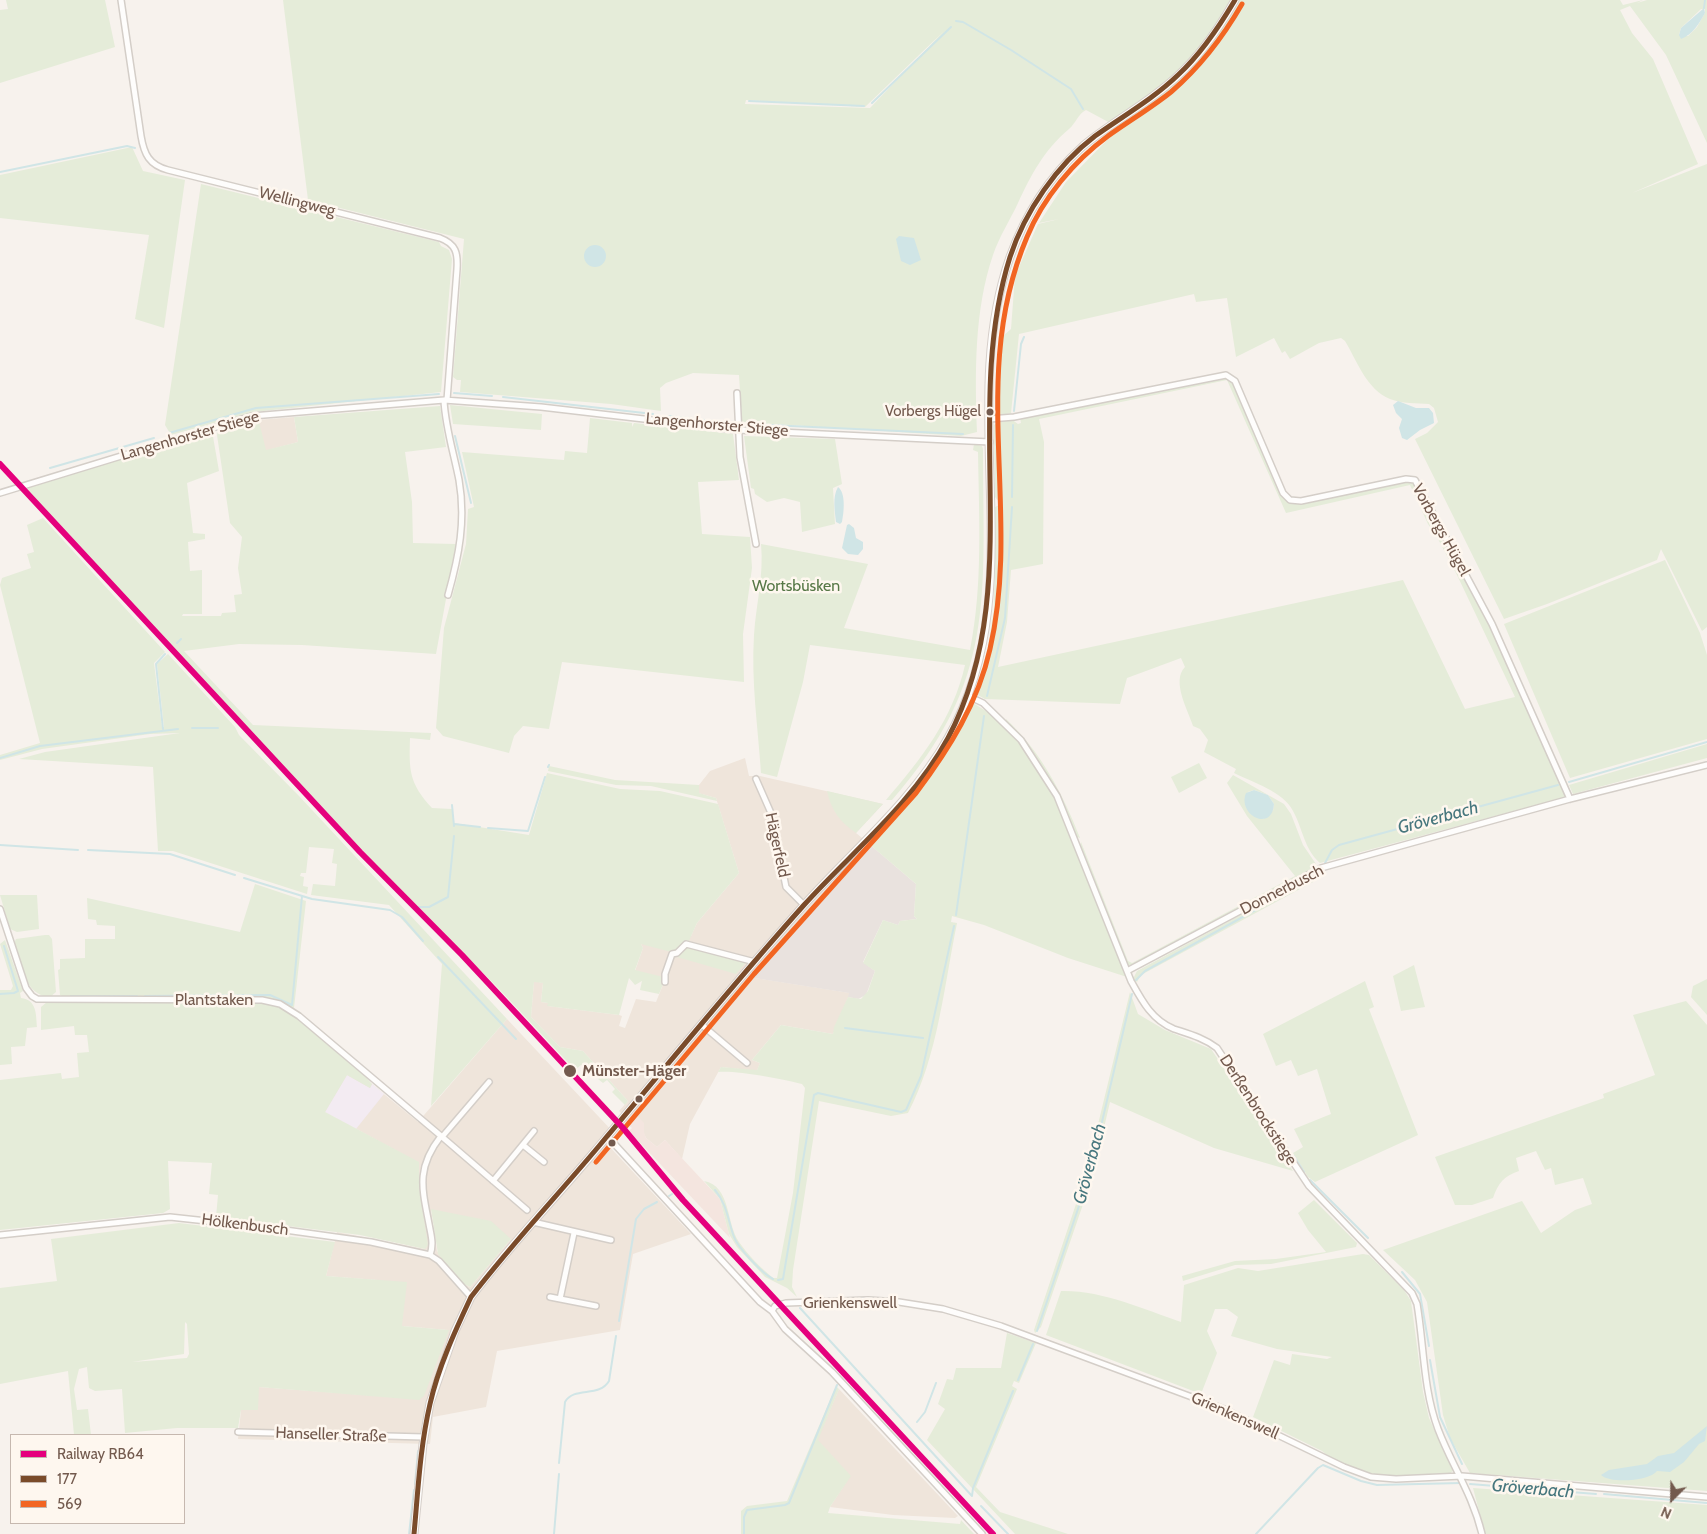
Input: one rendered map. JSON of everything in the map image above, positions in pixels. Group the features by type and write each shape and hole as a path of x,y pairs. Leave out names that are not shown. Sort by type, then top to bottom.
{"main road":[{"path":"414,1534 424,1437 434,1389 461,1317 471,1297 804,905 922,776 947,740 968,696 983,649 990,600 991,353 996,309 1010,257 1029,214 1053,179 1082,147 1164,88 1187,66 1221,24 1234,0"}],"street":[{"name":"Wellingweg","path":"121,0 141,136 147,157 152,163 168,170 440,238 454,246 457,254 457,269 446,400"},
{"name":"Vorbergs Hügel","path":"990,419 1014,417 1226,375 1234,381 1283,493 1290,500 1301,501 1406,479 1417,481 1492,624 1570,799"},
{"path":"737,393 742,470 756,544"},
{"name":"Langenhorster Stiege","path":"0,493 252,416 446,400 547,408 738,430 990,442"},
{"path":"446,400 459,481 462,514 459,554 448,595"},
{"name":"Derßenbrockstiege","path":"968,696 983,703 1021,740 1035,759 1057,796 1127,971 1145,1005 1160,1022 1206,1041 1219,1050 1309,1186 1412,1293 1418,1310 1432,1411 1442,1439 1462,1476 1478,1517 1482,1534"},
{"name":"Donnerbusch","path":"1127,971 1320,868 1570,799 1707,765"},
{"name":"Hägerfeld","path":"756,779 771,814 786,887 804,905"},
{"name":"Plantstaken","path":"0,909 26,988 35,998 255,999 276,1002 295,1014 527,1210"},
{"path":"665,982 665,974 672,954 678,953 686,944 755,962"},
{"path":"702,1024 747,1064"},
{"path":"430,1255 432,1243 422,1174 428,1154 489,1082"},
{"path":"493,1181 534,1131"},
{"path":"607,1136 760,1302 772,1311 785,1329 832,1372 982,1534"},
{"path":"523,1145 544,1162"},
{"name":"Hölkenbusch","path":"0,1235 176,1217 371,1242 430,1255 439,1261 471,1297"},
{"path":"534,1222 574,1233 611,1240"},
{"path":"560,1299 574,1233"},
{"path":"550,1297 596,1306"},
{"name":"Grienkenswell","path":"772,1311 775,1306 786,1303 868,1300 943,1309 1034,1337 1213,1404 1362,1475 1388,1479 1462,1476 1707,1497"},
{"name":"Hanseller Straße","path":"238,1432 424,1437"}],"shaded area":[{"path":"1704,8 1705,13 1698,25 1681,39 1679,35 1681,28"},
{"path":"899,236 914,238 921,260 910,265 901,261 896,239"},
{"path":"595,245 603,248 606,256 603,264 595,267 587,264 584,256 587,248"},
{"path":"1398,401 1416,408 1429,408 1433,413 1434,423 1420,430 1407,440 1402,438 1399,428 1402,419 1396,413 1393,405"},
{"path":"294,417 298,442 265,451 258,420"},
{"path":"838,487 841,490 844,503 842,522 840,524 836,522 834,500"},
{"path":"849,524 854,528 856,538 863,542 863,549 858,555 848,554 842,548 847,525"},
{"path":"745,758 749,776 760,776 883,804 856,833 867,842 749,977 850,993 833,1034 781,1025 752,1060 760,1063 757,1071 721,1067 690,1124 682,1159 665,1140 657,1147 646,1138 634,1112 627,1119 619,1111 628,1101 583,1051 560,1047 531,1017 534,981 543,983 541,1002 548,1003 548,1006 619,1015 622,1016 619,1026 625,1028 636,999 656,1002 664,982 662,978 635,971 643,948 641,944 691,936 697,923 739,873 716,798 698,793 699,785 710,771"},
{"path":"1254,790 1268,795 1274,804 1272,813 1268,818 1256,818 1246,808 1246,793"},
{"path":"867,842 916,884 914,916 917,919 900,921 898,925 883,920 863,962 875,971 866,995 858,999 848,997 849,993 748,977"},
{"path":"507,1019 615,1134 607,1144 691,1234 633,1254 620,1330 497,1351 486,1407 433,1417 430,1444 238,1439 241,1410 259,1387 419,1399 448,1330 402,1326 377,1280 326,1276 337,1232 425,1249 419,1186 419,1163 314,1106 295,1021 418,1122","holes":["431,1210 511,1239 470,1287 464,1284 437,1251"]},
{"path":"347,1075 370,1088 372,1084 384,1094 356,1129 325,1112"},
{"path":"634,1112 644,1123 646,1138 657,1147 665,1140 720,1199 730,1238 629,1131 632,1128 625,1122"},
{"path":"839,1389 958,1516 955,1518 893,1515 830,1507 850,1476 817,1440"},
{"path":"1707,1426 1705,1441 1699,1444 1684,1462 1670,1472 1657,1471 1647,1477 1630,1480 1613,1480 1601,1475 1609,1470 1647,1464 1658,1456 1674,1453"}],"green space":[{"path":"6,0 105,0 115,47 0,83 0,10 8,9"},
{"path":"283,0 1620,0 1623,5 1643,0 1637,3 1647,0 1707,0 1707,143 1666,55 1630,6 1620,10 1632,33 1653,59 1698,164 1632,193 1707,164 1707,627 1702,631 1661,549 1657,560 1504,619 1415,439 1427,433 1438,422 1434,408 1429,404 1399,402 1382,395 1369,382 1345,341 1341,338 1319,343 1290,359 1285,351 1282,353 1274,338 1236,357 1227,298 1196,302 1194,294 1019,334 1011,413 998,416 1003,336 1011,329 1015,276 1038,224 1059,219 1039,223 1066,182 1117,130 1112,124 1086,110 1052,145 1039,163 995,248 982,298 979,320 976,365 977,432 961,436 742,422 739,375 693,373 666,383 660,388 661,411 611,404 460,392 461,380 453,377 464,239 308,200","holes":["1701,9 1705,9 1705,13 1697,27 1688,36 1679,35 1681,28","943,32 870,108 745,104 746,100 865,107"]},
{"path":"132,147 143,171 185,180 164,328 135,319 149,235 0,218 0,175"},
{"path":"201,184 439,242 441,246 449,250 452,259 441,392 254,412 171,435 165,425"},
{"path":"1223,377 1233,384 1282,496 1288,502 1297,503 1407,480 1414,482 1491,624 1566,797 1320,863 1310,852 1293,811 1283,798 1267,788 1234,773 1236,769 1204,752 1208,740 1200,729 1193,726 1180,688 1181,673 1185,667 1181,658 1127,678 1120,704 985,699 976,694 988,647 994,609 995,507 1001,504 995,497 994,425 1011,419 1018,424 1021,423 1020,418","holes":["1227,380 1286,513 1410,485 1428,524 1457,575 1515,697 1465,709 1403,580 998,667 1007,622 1011,570 1043,564 1044,442 1039,419"]},
{"path":"450,405 542,414 541,430 453,424"},
{"path":"440,406 446,447 405,452 412,502 413,543 456,544 436,654 302,645 239,644 184,651 253,725 431,733 430,740 410,738 410,768 412,776 424,799 432,808 452,809 454,823 529,835 547,773 620,789 660,791 718,804 739,873 697,923 688,943 671,952 641,944 643,948 635,970 663,977 664,982 659,994 640,990 642,981 635,985 629,978 619,1015 547,1006 548,1003 541,1002 543,983 534,982 531,1017 560,1047 583,1051 628,1101 625,1105 612,1092 615,1089 607,1080 603,1083 598,1079 602,1075 596,1069 593,1072 581,1065 575,1070 500,990 373,862 24,488 212,431 219,471 187,483 193,533 205,534 205,539 188,542 190,571 202,570 202,614 183,614 182,616 221,616 222,613 236,612 234,595 242,594 238,568 242,537 230,523 217,435 219,428 258,418 266,450 298,442 294,417"},
{"path":"590,418 632,423 632,427 634,423 733,434 739,480 698,482 702,534 750,537 752,568 743,634 744,682 562,662 549,729 523,726 514,736 509,753 443,736 436,728 444,628 466,544 468,509 474,507 462,452 564,460 565,451 587,453"},
{"path":"744,436 835,439 842,484 833,488 835,524 802,532 800,502 784,498 767,502 755,494 754,489 751,488"},
{"name":"Wortsbüsken","path":"974,444 982,446 983,449 984,549 982,593 977,635 967,675 951,716 926,757 892,800 886,800 923,754 944,721 960,685 965,665 810,645 803,682 777,777 761,773 753,653 762,556 761,544 868,564 844,628 970,650 979,576 978,452 973,450"},
{"path":"43,518 165,652 154,663 162,727 164,727 157,664 168,654 235,727 239,735 299,796 507,1019 431,1106 442,964 389,905 311,895 313,884 335,886 337,864 332,863 334,849 309,847 306,873 301,873 300,876 304,877 303,886 308,887 307,894 173,851 158,851 153,767 19,759 45,752 180,733 150,734 42,749 0,760 0,755 40,743 0,585 2,578 31,568 27,554 34,552 27,525"},
{"path":"1665,560 1700,633 1707,655 1707,739 1570,778 1504,624"},
{"path":"973,703 994,716 1020,741 1053,792 1127,977 1068,958 984,925 952,916 951,922 957,923 939,1020 926,1068 908,1113 891,1116 819,1101 793,1270 792,1287 797,1297 787,1288 765,1277 737,1247 729,1234 720,1199 704,1181 713,1184 724,1197 739,1242 764,1270 773,1278 777,1278 793,1193 805,1088 802,1084 772,1077 736,1072 718,1072 721,1067 757,1070 760,1063 752,1060 781,1025 833,1034 834,1027 848,997 861,999 868,991 875,971 863,963 883,920 898,925 900,921 917,919 914,916 916,884 868,843 924,778 948,743 969,705"},
{"path":"1006,719 1030,745 1050,774 1080,838 1077,837 1048,776 1029,749 1006,723"},
{"path":"1707,744 1707,758 1573,794 1569,785"},
{"path":"1199,763 1207,778 1179,793 1171,777"},
{"path":"549,766 615,780 699,785 699,793 716,798 717,801 651,786 616,785 548,771"},
{"path":"1233,775 1284,804 1291,814 1303,845 1316,864 1315,869 1131,966 1128,965 1080,846 1081,842 1128,961 1132,963 1295,876 1247,816 1227,783","holes":["1254,790 1268,795 1274,804 1273,810 1263,819 1249,809 1247,802 1248,792"]},
{"path":"827,791 883,804 856,833 837,815"},
{"path":"1319,874 1313,882 1141,975 1137,982 1133,979 1137,971"},
{"path":"255,884 306,901 294,1008 275,1001 66,998 60,995 58,970 60,969 60,959 85,958 85,939 115,939 115,926 97,925 96,920 88,919 87,898 240,932"},
{"path":"0,895 37,895 39,929 17,932 10,929"},
{"path":"49,935 52,939 56,992 50,997 41,995 29,985 21,969 14,943 16,939"},
{"path":"5,940 23,991 20,993 21,998 26,999 35,1008 37,1027 27,1028 25,1046 11,1047 12,1064 0,1065 0,990 11,990 13,986 0,944"},
{"path":"686,946 747,961 736,974 677,957"},
{"path":"1414,965 1425,1007 1401,1011 1393,976"},
{"path":"1707,979 1707,1015 1691,997 1693,986"},
{"path":"1365,981 1374,1007 1369,1009 1418,1135 1315,1182 1308,1177 1293,1153 1303,1147 1294,1129 1331,1114 1317,1069 1298,1076 1291,1060 1276,1066 1263,1034"},
{"path":"1130,992 1138,1014 1165,1030 1211,1049 1293,1171 1214,1148 1110,1102 1093,1175 1041,1327 1035,1333 1034,1330 1086,1174"},
{"path":"1686,1001 1707,1025 1707,1491 1470,1473 1450,1438 1443,1415 1427,1302 1415,1280 1383,1250 1522,1201 1541,1233 1575,1210 1592,1204 1583,1178 1555,1185 1551,1168 1545,1170 1536,1151 1516,1158 1519,1171 1509,1175 1502,1181 1493,1198 1472,1205 1455,1205 1435,1157 1604,1098 1603,1094 1655,1075 1633,1015"},
{"path":"47,1002 260,1002 278,1006 290,1013 359,1069 372,1084 370,1088 347,1075 325,1112 419,1162 419,1186 428,1245 425,1249 360,1235 216,1217 218,1195 209,1194 212,1163 168,1161 170,1209 163,1213 0,1230 0,1080 61,1073 62,1079 79,1077 77,1053 89,1052 87,1035 75,1035 74,1026 41,1030 41,1007"},
{"path":"1314,1200 1357,1243 1356,1247 1271,1264 1235,1265 1183,1281 1182,1276 1235,1261 1276,1259 1326,1252 1308,1230 1298,1213"},
{"path":"431,1209 491,1221 511,1239 470,1287 464,1284 438,1254"},
{"path":"179,1223 335,1242 326,1276 407,1282 402,1326 449,1330 424,1396 419,1400 259,1387 258,1410 241,1410 238,1428 177,1428 125,1433 122,1389 95,1391 89,1388 87,1367 79,1369 74,1389 77,1410 88,1409 91,1434 74,1434 68,1371 0,1384 0,1288 57,1281 51,1239","holes":["185,1322 187,1324 189,1354 187,1358 132,1362 184,1354"]},
{"path":"1363,1254 1369,1255 1404,1290 1411,1301 1423,1392 1429,1418 1453,1471 1449,1474 1398,1476 1366,1473 1336,1461 1322,1451 1253,1417 1274,1360 1290,1365 1292,1354 1327,1359 1332,1357 1277,1349 1231,1336 1238,1317 1227,1309 1215,1309 1207,1331 1217,1353 1201,1394 1046,1335 1061,1291 1107,1297 1181,1322 1184,1285 1238,1268 1258,1271"},
{"path":"1007,1333 1036,1343 1019,1383 1014,1381 1012,1386 1017,1389 976,1487 1000,1512 1068,1534 1015,1534 927,1440 945,1409 938,1404 947,1379 953,1380 956,1368 1001,1368"},
{"path":"836,1386 839,1389 818,1440 851,1476 828,1513 960,1524 961,1520 974,1534 741,1534 741,1511 747,1506 787,1501"},
{"path":"1473,1488 1707,1505 1707,1534 1485,1534"}],"waterway":[{"path":"1704,8 1705,0"},
{"path":"956,21 963,22 1011,50 1071,89 1083,109"},
{"path":"872,103 951,27"},
{"path":"749,101 864,106"},
{"path":"0,172 127,146 135,148"},
{"path":"1014,411 1021,344 1024,337"},
{"path":"454,393 492,396"},
{"path":"169,433 256,408 439,394"},
{"path":"503,397 653,414"},
{"path":"668,416 723,422"},
{"path":"748,424 963,434"},
{"path":"1012,497 1013,425"},
{"path":"455,436 471,503"},
{"path":"50,468 154,438"},
{"path":"987,696 1005,618 1012,507"},
{"path":"177,643 181,639"},
{"path":"163,729 156,664 165,654"},
{"path":"956,915 984,716"},
{"path":"192,728 218,728"},
{"path":"0,758 40,746 178,729"},
{"name":"Gröverbach","path":"1569,782 1707,742"},
{"path":"488,828 528,831 545,777"},
{"name":"Gröverbach","path":"1325,863 1332,850 1339,845 1558,785"},
{"path":"452,805 454,826"},
{"path":"454,824 480,827"},
{"path":"418,907 429,907 448,897 454,836"},
{"path":"0,845 78,850"},
{"path":"88,850 170,854 235,875"},
{"name":"Gröverbach","path":"1136,980 1145,971 1317,876"},
{"path":"244,878 312,899 390,910 402,917 423,941"},
{"path":"145,996 270,995 292,1005 302,896"},
{"path":"778,1280 783,1279 814,1095 818,1093 901,1112 906,1110 921,1076 954,926"},
{"path":"0,994 18,991 4,946"},
{"path":"438,957 516,1039"},
{"name":"Gröverbach","path":"1037,1331 1090,1173 1132,994"},
{"path":"71,996 137,996"},
{"path":"845,1028 923,1038"},
{"path":"1294,1156 1304,1172"},
{"path":"1310,1180 1368,1238"},
{"path":"715,1190 725,1207 736,1242 751,1260 773,1279"},
{"path":"619,1321 636,1219 644,1209 657,1202"},
{"path":"1402,1272 1420,1294 1429,1346"},
{"path":"800,1308 972,1496"},
{"path":"559,1463 565,1402 574,1394 599,1389 609,1381 616,1336"},
{"name":"Gröverbach","path":"1018,1380 1033,1344"},
{"path":"1430,1360 1440,1417 1462,1464"},
{"path":"917,1422 925,1412 936,1383"},
{"path":"744,1534 744,1517 747,1510 789,1503 837,1385"},
{"name":"Gröverbach","path":"972,1496 973,1488 1013,1391"},
{"path":"415,1484 418,1451"},
{"name":"Gröverbach","path":"1256,1534 1323,1465 1361,1481 1377,1485 1461,1483"},
{"path":"554,1534 559,1474"},
{"name":"Gröverbach","path":"1470,1484 1596,1494"},
{"path":"409,1534 414,1490"},
{"name":"Gröverbach","path":"1604,1494 1707,1503"},
{"name":"Gröverbach","path":"981,1506 1008,1534"}],"rail line":[{"name":"RB64","path":"0,464 360,852 462,955 623,1128 683,1200 993,1534"}],"transit line":[{"name":"177","path":"414,1534 422,1453 433,1390 453,1336 471,1297 804,905 900,805 934,762 948,738 972,680 984,622 990,561 990,378 996,317 1010,257 1016,240 1033,206 1055,175 1095,136 1148,100 1178,75 1209,40 1235,0"},
{"name":"569","path":"596,1162 754,974 916,793 940,760 961,725 985,669 998,597 1001,546 998,443 1001,341 1010,289 1027,237 1051,194 1083,157 1108,136 1156,104 1182,82 1210,51 1242,4"}],"place":[{"name":"Vorbergs Hügel","path":"990,412"},
{"name":"Münster-Häger","path":"570,1071"}]}
